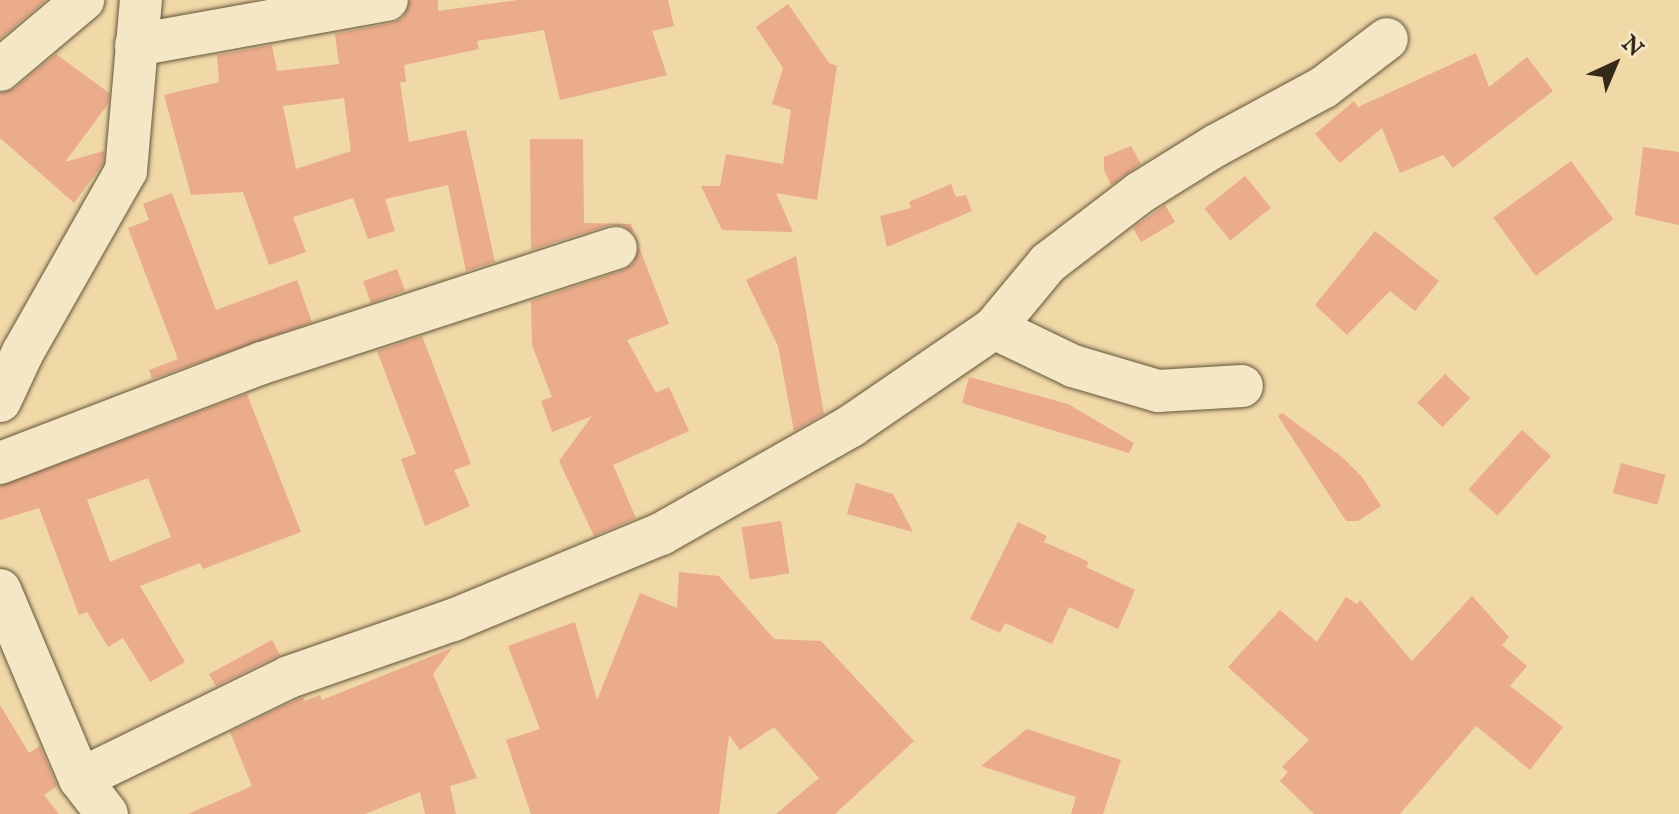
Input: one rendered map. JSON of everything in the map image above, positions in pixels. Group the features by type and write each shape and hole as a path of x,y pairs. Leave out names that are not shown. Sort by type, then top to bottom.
{"street":[{"path":"0,70 83,0"},
{"path":"0,401 23,352 126,171 141,0"},
{"path":"136,45 387,0"},
{"path":"80,779 289,677 453,620 661,534 851,426 994,328 1048,263 1141,192 1215,146 1324,87 1387,39"},
{"path":"0,463 262,363 616,248"},
{"path":"994,328 1073,366 1158,391 1242,386"},
{"path":"0,590 80,779 107,814"}],"building":[{"path":"0,0 46,0 0,39"},
{"path":"410,0 438,0 438,11 518,0 668,0 674,26 652,31 667,75 560,100 544,30 477,41 479,49 404,65 406,82 400,82 409,142 466,130 495,262 466,271 448,185 385,199 395,231 368,239 353,198 293,217 306,252 269,265 243,192 191,195 164,95 219,82 217,55 272,45 277,71 339,64 335,34 403,18","holes":["344,98 351,151 296,169 283,106"]},
{"path":"788,4 829,63 837,66 817,200 776,193 793,232 722,230 701,186 720,186 726,154 783,164 791,110 772,104 783,68 756,27"},
{"path":"1476,53 1489,87 1527,57 1553,91 1453,168 1443,155 1400,173 1382,128 1340,163 1315,134 1354,101 1358,107"},
{"path":"56,54 109,93 108,104 65,162 104,151 103,164 74,203 0,138 0,93 15,88"},
{"path":"530,139 583,139 584,223 631,224 634,233 622,225 609,225 531,250"},
{"path":"1131,146 1141,164 1111,185 1104,170 1104,157"},
{"path":"1643,147 1679,152 1679,225 1635,215"},
{"path":"1571,161 1613,219 1536,276 1493,217"},
{"path":"1245,176 1271,208 1230,241 1205,209"},
{"path":"951,184 956,197 966,195 972,211 887,247 880,216 911,208 909,202"},
{"path":"172,193 216,310 297,280 312,322 152,379 149,370 178,359 128,228 149,220 143,204"},
{"path":"1165,205 1175,222 1141,242 1133,228"},
{"path":"1375,231 1439,281 1415,311 1390,291 1347,335 1315,305"},
{"path":"639,247 669,324 627,340 656,393 669,387 689,431 613,465 636,518 594,536 559,461 592,416 552,432 541,401 552,397 532,345 531,301 624,270 634,263"},
{"path":"796,256 824,414 794,431 778,346 746,280"},
{"path":"397,269 405,291 371,303 363,281"},
{"path":"422,336 471,464 454,470 470,506 425,526 401,459 416,454 377,351"},
{"path":"1445,374 1470,398 1442,427 1417,403"},
{"path":"969,377 1068,404 1134,443 1129,453 962,403"},
{"path":"247,394 301,532 203,569 200,563 140,586 185,662 150,682 123,638 108,647 87,612 79,615 39,508 0,520 0,486","holes":["148,478 171,537 110,562 87,500"]},
{"path":"1282,413 1342,457 1362,477 1381,506 1358,521 1346,521 1278,416"},
{"path":"1522,430 1551,456 1497,516 1468,489"},
{"path":"1621,463 1665,475 1657,505 1613,493"},
{"path":"856,483 893,494 913,532 847,514"},
{"path":"781,521 789,573 750,580 741,527"},
{"path":"1018,522 1047,536 1044,542 1089,562 1086,567 1135,590 1118,629 1069,607 1052,644 1005,623 1000,633 970,619"},
{"path":"679,572 719,576 774,639 821,641 914,741 835,814 776,814 819,778 774,727 740,750 729,735 719,814 531,814 506,740 540,729 508,646 575,622 597,700 640,593 677,608"},
{"path":"1472,596 1509,637 1502,645 1527,666 1510,686 1563,727 1530,770 1476,726 1400,814 1314,814 1280,781 1288,772 1282,767 1309,740 1228,667 1280,610 1317,642 1346,597 1357,604 1360,600 1412,661"},
{"path":"272,640 280,655 216,686 209,674"},
{"path":"452,648 433,674 477,778 450,786 456,814 425,814 420,792 365,814 188,814 252,786 230,732 303,697 305,701 320,695 322,700"},
{"path":"0,705 29,753 40,746 57,786 44,795 59,814 0,814"},
{"path":"1027,729 1121,760 1103,814 1071,814 1076,797 981,766"}]}
